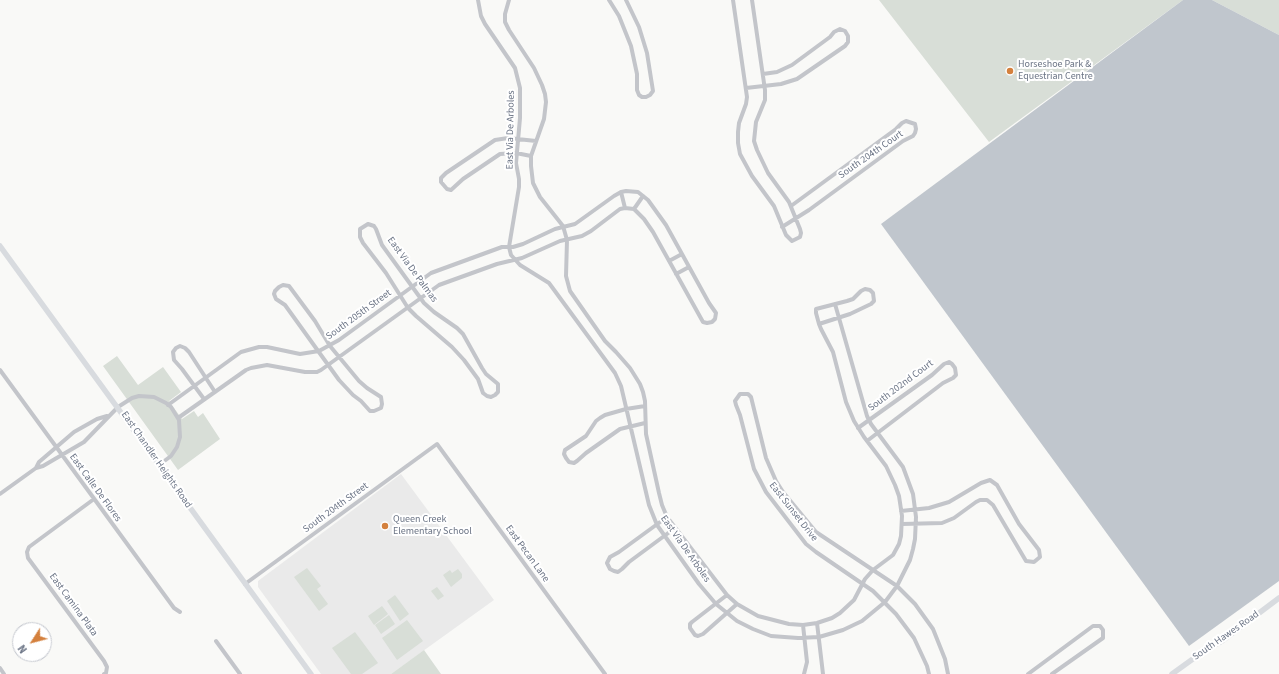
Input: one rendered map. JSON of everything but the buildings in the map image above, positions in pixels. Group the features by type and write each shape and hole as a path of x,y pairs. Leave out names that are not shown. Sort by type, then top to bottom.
{"main road":[{"name":"East Chandler Heights Road","path":"0,246 311,674"},
{"name":"South Hawes Road","path":"1172,674 1197,656 1222,641 1279,598"}],"street":[{"name":"East Via De Arboles","path":"478,0 481,16 485,24 511,61 518,77 521,106 516,153 519,187 509,247"},
{"name":"East Via De Arboles","path":"509,0 505,14 505,22 539,77 545,94 546,102 544,119 532,156 531,174 536,191 563,226 567,240 565,267 570,290 605,341 623,359 636,377 643,392 645,423 659,493 667,517 727,595 737,604 758,616 789,624 803,625 817,623 832,618 844,610 854,600 873,570 897,550 901,536 902,524 899,496 891,475 858,428 846,402 832,352 819,324 816,309 835,304 864,405 870,420 903,467 913,494 916,524 915,539 910,560 897,586 885,602 871,614 852,626 834,633 805,638 771,636 753,629 727,614 716,604 699,584 657,525 649,505 621,386 615,372 556,291 546,280 514,260"},
{"path":"611,1 620,16 631,46 637,74 637,90 639,95 646,97 653,91 647,53 639,27 626,0"},
{"path":"733,0 746,88 746,104 739,123 738,132 740,154 752,176 774,206 782,227 789,239 792,241 796,240 801,233 796,218 791,206 768,173 754,141 756,122 765,100 763,74 752,0"},
{"path":"746,88 781,84 797,78 845,46 848,42 848,36 845,32 840,30 834,32 830,37 792,65 777,72 763,74"},
{"name":"South 204th Court","path":"782,227 809,210 903,141 913,136 916,129 915,124 910,122 902,123 896,129 791,206"},
{"path":"532,156 516,153 500,154 463,179 451,190 447,189 441,182 441,178 446,173 490,142 500,139 518,138 536,141"},
{"path":"178,418 246,370 256,367 275,366 312,372 321,370 445,282 497,264 522,258 560,241 586,234 620,209 625,208 634,209 639,212 649,226 703,322 712,322 715,319 716,313 666,225 643,196 632,191 621,192 625,208"},
{"name":"South 205th Street","path":"168,405 235,355 247,349 267,347 300,354 319,351 330,346 412,286 437,270 502,247 514,247 523,244 555,229 575,224 621,192"},
{"path":"634,209 643,196"},
{"name":"East Via De Palmas","path":"368,224 374,226 382,245 412,286 428,308 457,328 463,334 486,374 498,384 498,392 495,395 491,397 486,396 483,393 478,379 458,354 408,308 386,273 363,244 360,229 364,225 368,224"},
{"path":"509,247 514,260"},
{"path":"669,261 682,254"},
{"path":"676,274 689,267"},
{"path":"279,286 289,286 315,321 330,346 366,388 381,397 382,404 378,410 374,412 370,411 362,401 353,395 285,305 276,299 274,294 279,286"},
{"path":"819,324 855,313 871,304 874,301 873,293 870,290 865,289 852,299 835,304"},
{"path":"204,399 174,360 173,352 176,348 180,346 189,352 215,392"},
{"name":"South 202nd Court","path":"858,428 932,375 944,364 949,362 955,368 956,375 954,378 943,384 867,441"},
{"name":"East Calle De Flores","path":"0,370 174,608 180,612"},
{"name":"East Sunset Drive","path":"929,674 914,638 896,614 885,602 863,584 806,544 766,492 754,469 736,405 735,401 740,394 748,394 751,397 766,458 776,481 783,492 816,532 897,586 915,604 933,629 945,659 948,674"},
{"path":"0,494 36,468 62,456 84,442 108,415 132,398 147,396 160,399 168,405 178,418 180,437 177,447 171,456 159,465"},
{"path":"645,406 626,409 605,415 596,421 586,436 565,450 564,454 569,462 574,463 620,429 645,423"},
{"path":"36,468 39,462 74,432 97,419 108,415"},
{"name":"South 204th Street","path":"245,584 437,444"},
{"name":"East Pecan Lane","path":"437,444 605,674"},
{"path":"901,511 929,508 949,502 981,483 990,480 997,485 1019,524 1030,541 1039,550 1040,557 1034,562 1026,561 992,505 987,500 980,500 976,502 954,518 942,523 902,524"},
{"name":"East Camina Plata","path":"94,499 29,547 27,552 28,558 104,661 107,667 106,673 104,674"},
{"path":"667,517 610,557 607,563 610,569 618,572 675,528"},
{"path":"727,595 690,624 690,628 695,635 698,636 703,634 737,604"},
{"path":"817,623 822,674"},
{"path":"803,625 807,662 804,674"},
{"path":"1028,674 1093,626 1100,626 1103,630 1103,638 1052,674"},
{"path":"216,641 240,674"},
{"path":"0,668 4,674"}],"shaded area":[{"name":"Horseshoe Park & Equestrian Centre","path":"879,0 1183,0 989,142"},
{"path":"1183,0 1212,0 1279,35 1279,581 1189,646 881,224"},
{"path":"1212,0 1279,0 1279,35"},
{"path":"117,356 138,385 163,367 181,392 169,401 182,419 194,411 198,417 203,413 220,439 178,470 103,366"},
{"name":"Queen Creek Elementary School","path":"401,474 494,600 391,674 321,674 258,587 258,581"},
{"path":"307,568 321,586 317,589 328,604 319,611 294,577"},
{"path":"458,569 462,574 462,578 451,587 443,575 450,570 452,573"},
{"path":"437,587 444,596 438,600 431,591"},
{"path":"395,595 409,614 400,621 387,601"},
{"path":"382,606 388,614 374,625 368,616"},
{"path":"389,615 395,624 381,634 375,625"},
{"path":"407,620 423,641 397,660 382,638"},
{"path":"355,632 378,663 362,674 351,674 332,648"},
{"path":"424,650 441,674 391,674"}],"place":[{"name":"Horseshoe Park & Equestrian Centre","path":"1010,71"},
{"name":"Queen Creek Elementary School","path":"385,526"}]}
